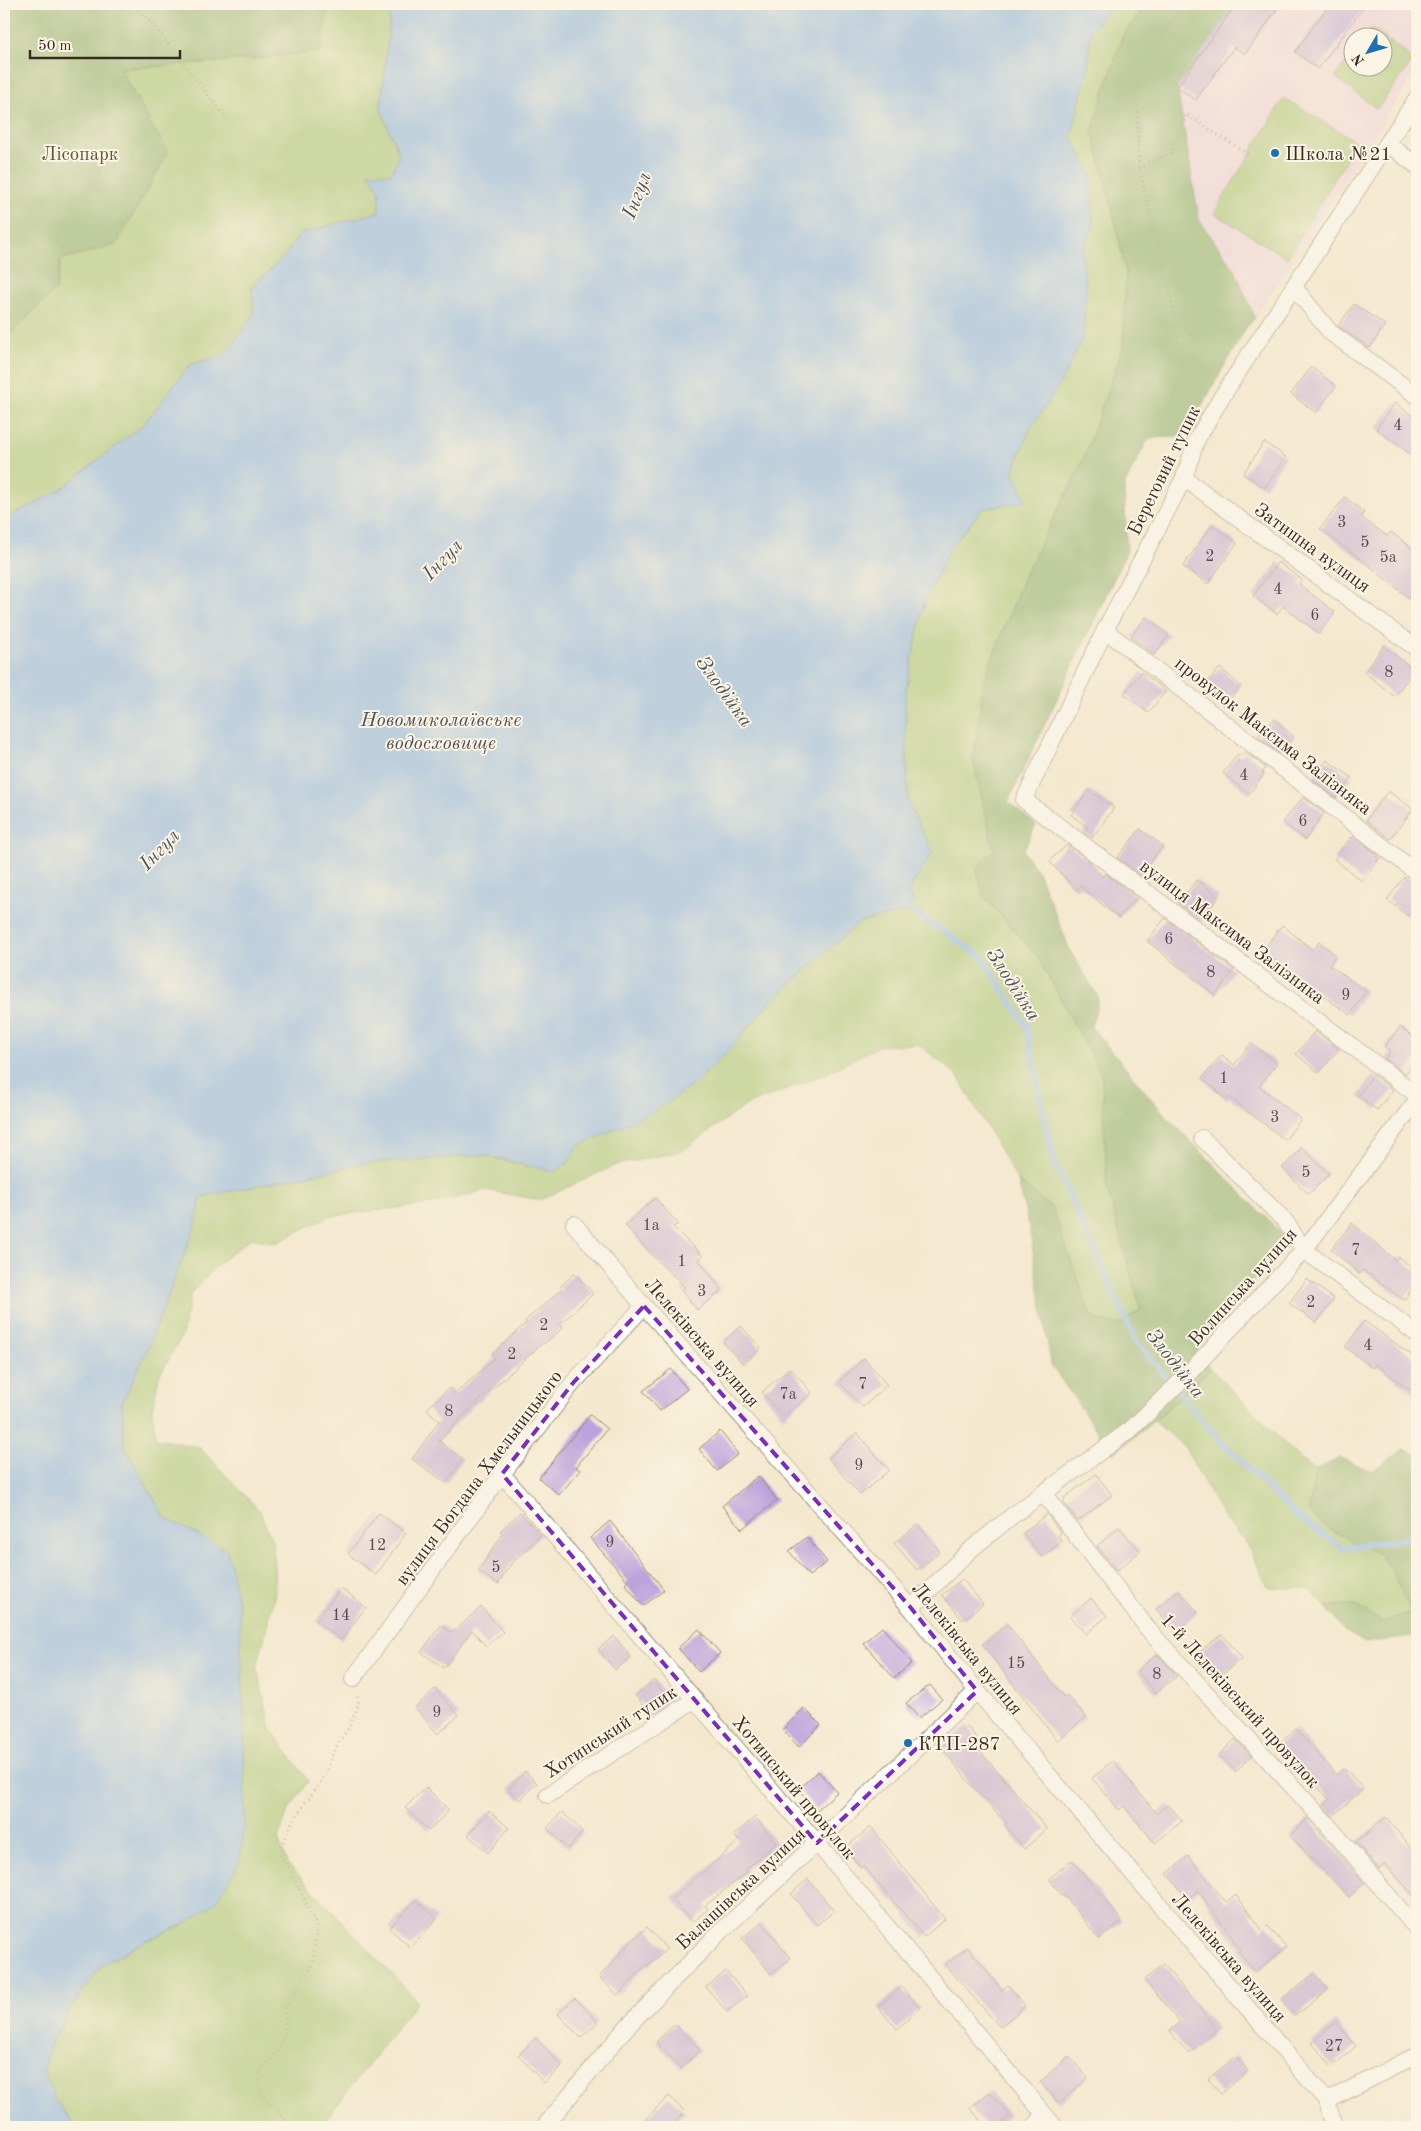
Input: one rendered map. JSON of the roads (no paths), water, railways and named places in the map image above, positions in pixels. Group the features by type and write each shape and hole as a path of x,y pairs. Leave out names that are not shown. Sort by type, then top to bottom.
{"street":[{"name":"Береговий тупик","path":"1024,800 1105,630 1184,478 1196,441 1221,398 1417,98"},
{"path":"1388,144 1417,166"},
{"path":"1294,287 1330,332 1417,396"},
{"name":"Затишна вулиця","path":"1184,478 1417,649"},
{"name":"провулок Максима Залізняка","path":"1105,630 1417,873"},
{"name":"вулиця Максима Залізняка","path":"1024,800 1417,1095"},
{"name":"Волинська вулиця","path":"911,1608 969,1551 1043,1493 1130,1430 1186,1375 1304,1250 1417,1100"},
{"path":"1202,1138 1285,1221 1304,1250 1417,1334"},
{"name":"Лелеківська вулиця","path":"574,1224 911,1608 977,1691 1327,2102 1334,2127"},
{"name":"вулиця Богдана Хмельницького","path":"353,1679 502,1474 573,1382 644,1306"},
{"name":"Хотинський провулок","path":"502,1474 817,1843 1045,2123"},
{"name":"1-й Лелеківський провулок","path":"1043,1493 1152,1634 1327,1824 1417,1929"},
{"name":"Балашівська вулиця","path":"544,2127 626,2028 716,1936 977,1691"},
{"name":"Хотинський тупик","path":"548,1795 694,1700"},
{"path":"1327,2102 1417,2055"}],"water":[{"name":"Новомиколаївське водосховище","path":"391,4 1113,4 1091,31 1088,67 1071,137 1091,172 1093,228 1082,250 1086,294 1083,338 1060,384 1031,427 1013,470 1026,501 982,509 950,548 924,603 905,693 908,804 933,852 911,887 913,911 860,922 770,1002 731,1048 692,1086 654,1111 577,1147 568,1163 555,1172 483,1155 366,1163 201,1197 196,1223 147,1351 122,1402 124,1446 165,1518 227,1550 239,1607 244,1714 245,1822 239,1864 215,1903 185,1924 145,1941 103,1964 70,2009 50,2045 43,2068 54,2098 75,2127 4,2127 4,520 61,489 142,426 190,365 225,355 254,314 252,287 284,257 300,234 379,212 380,192 369,172 391,174 399,155 381,109"}],"waterway":[{"name":"Злодійка","path":"907,908 981,956 1026,1025 1053,1159 1135,1340 1211,1431 1293,1513 1342,1548 1417,1537"}],"place":[{"name":"Школа №21","path":"1275,153"},
{"name":"КТП-287","path":"908,1743"}],"park label":[{"name":"Лісопарк","path":"80,153"}],"water label":[{"name":"Інгул","path":"636,195"},
{"name":"Інгул","path":"442,559"},
{"name":"Інгул","path":"159,849"}]}
